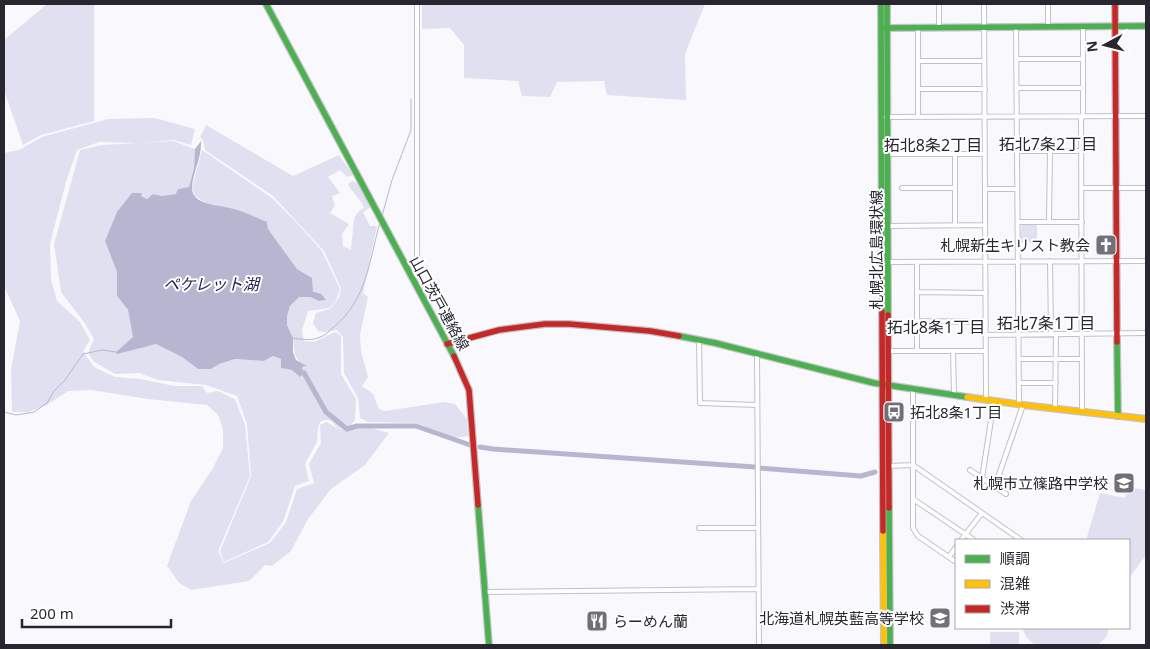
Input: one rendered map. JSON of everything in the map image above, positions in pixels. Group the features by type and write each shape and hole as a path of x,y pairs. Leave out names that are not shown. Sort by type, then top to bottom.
{"street":[{"name":"山口茨戸連絡線","path":"266,4 458,363 471,399 489,645"},
{"path":"412,278 417,269 417,4"},
{"name":"札幌北広島環状線","path":"881,4 884,28"},
{"name":"札幌北広島環状線","path":"884,645 886,384 884,28 887,4"},
{"path":"939,4 939,28"},
{"path":"984,4 986,400"},
{"path":"1048,4 1048,27"},
{"path":"1115,4 1118,416"},
{"path":"884,28 1146,26"},
{"path":"995,486 1021,405 1019,382 1016,27"},
{"path":"1082,412 1083,27"},
{"path":"918,28 918,117"},
{"path":"1016,58 1083,59"},
{"path":"918,61 984,61"},
{"path":"1016,88 1083,88"},
{"path":"918,89 985,90"},
{"path":"884,117 1146,116"},
{"name":"札幌北広島環状線","path":"884,117 888,154 888,226 885,262 889,351 886,384 889,466 890,645"},
{"path":"1017,151 1082,151"},
{"path":"1049,222 1050,151"},
{"path":"888,154 985,154"},
{"path":"955,154 955,226"},
{"path":"902,188 955,188"},
{"path":"1082,188 1146,188"},
{"path":"985,189 1018,189"},
{"path":"1018,222 1082,222"},
{"path":"888,226 985,226"},
{"path":"1050,261 1051,334"},
{"path":"885,262 1146,261"},
{"path":"917,262 917,351"},
{"path":"917,292 986,293"},
{"path":"917,321 986,322"},
{"path":"448,344 499,330 545,324 569,324 650,331 699,339 859,380 1021,405 1146,419"},
{"path":"986,334 1146,333"},
{"path":"1056,334 1056,409"},
{"path":"699,339 700,403 757,405"},
{"path":"889,351 986,351"},
{"path":"953,351 954,395"},
{"path":"757,354 759,645"},
{"path":"1020,359 1082,359"},
{"path":"1019,382 1056,383"},
{"path":"913,388 913,528 918,536 955,561"},
{"path":"982,478 994,401"},
{"path":"889,466 913,466 1020,539"},
{"path":"970,470 1006,494"},
{"path":"913,498 973,539"},
{"path":"963,539 982,513"},
{"path":"699,528 758,528"},
{"path":"949,557 955,548"},
{"path":"485,592 759,589"}],"shaded area":[{"path":"47,4 94,4 94,121 41,135 23,145 4,90 4,40"},
{"path":"422,4 705,4 685,54 686,100 607,95 604,81 557,82 550,97 522,96 518,81 464,78 464,45 450,28 422,29"},
{"path":"155,118 195,129 191,145 174,140 142,143 173,141 195,149 194,168 189,187 178,189 177,194 162,196 153,194 147,199 141,196 141,193 110,231 105,241 117,272 117,296 128,310 133,337 116,352 156,344 182,357 198,369 211,369 219,364 235,359 264,361 273,356 282,359 281,368 292,370 304,366 295,354 287,324 288,312 293,302 299,297 310,297 319,301 326,300 318,292 312,292 312,278 297,269 268,229 267,222 230,208 209,205 195,196 192,188 202,150 272,198 322,251 340,289 336,300 330,308 308,311 302,330 304,341 314,342 335,332 341,336 341,374 356,399 355,420 348,429 371,428 389,433 365,465 331,489 308,519 291,551 272,566 265,565 249,581 191,590 179,583 167,566 191,501 213,468 223,448 223,429 218,415 207,405 148,399 91,390 68,391 47,405 28,412 12,412 11,370 20,321 4,286 4,153 19,150 42,137 108,119","holes":["99,142 138,143 102,145 80,150 54,244 61,292 94,339 88,353 93,361 115,374 139,373 158,380 206,385 237,396 247,424 251,476 220,551 224,562 268,542 283,522 295,486 309,481 305,464 317,442 320,422 330,420 337,428 345,429 338,429 327,422 320,425 321,443 309,464 314,483 297,489 286,522 270,543 224,563 218,551 250,476 245,425 235,399 218,391 207,393 202,386 174,386 141,379 115,377 94,367 83,351 90,340 80,322 57,301 51,279 50,244 66,182 77,150"]},
{"path":"206,125 293,176 339,155 353,175 347,177 340,170 328,177 340,193 332,196 335,206 330,213 349,224 342,234 343,246 351,250 354,219 357,213 364,208 348,184 352,181 358,183 371,207 363,212 370,226 377,226 363,293 368,297 360,335 361,351 368,377 362,386 373,394 379,409 385,411 444,402 455,404 467,419 468,436 455,438 416,423 367,422 360,418 358,398 344,373 343,337 337,330 318,331 313,323 316,313 330,309 339,297 341,288 324,251 273,196 205,150 200,137"},
{"path":"1037,224 1037,243 1020,243 1022,225"},
{"path":"1127,487 1146,490 1146,555 1130,577 1130,539 1086,539 1100,493 1125,498"},
{"path":"1022,629 1109,629 1107,636 1098,645 1035,645 1027,638"},
{"path":"990,632 1019,632 1019,645 990,645"}],"water":[{"name":"ペケレット湖","path":"201,141 192,187 196,197 206,203 235,209 267,222 268,229 297,269 312,278 313,292 321,294 326,300 319,301 310,297 299,297 290,306 287,325 293,338 293,352 296,360 307,366 302,368 304,373 300,377 292,370 281,368 281,359 273,356 264,361 235,359 219,364 211,369 198,369 182,357 156,344 117,354 116,352 133,337 128,310 117,296 117,272 105,241 117,212 132,193 142,193 141,196 147,199 153,194 162,196 176,194 178,189 189,187 194,168 195,149"}],"waterway":[{"path":"382,216 392,180 411,130 411,99"},
{"path":"292,338 308,340 325,335 345,316 354,304 365,279 380,222"},
{"path":"4,412 16,415 34,412 47,403 83,354 102,350 116,352"},
{"path":"304,373 326,412 347,429 357,426 416,426 470,445"},
{"path":"480,447 755,467"},
{"path":"759,468 861,476 875,472"}],"traffic: fast":[{"path":"266,4 454,356"},
{"path":"881,4 882,312"},
{"path":"887,4 888,315"},
{"path":"883,28 1146,26"},
{"path":"679,336 715,343 874,383 967,397"},
{"path":"1117,342 1118,416"},
{"path":"478,505 489,645"},
{"path":"889,508 890,645"}],"traffic: slow":[{"path":"967,397 1146,419"},
{"path":"883,531 884,645"}],"traffic: jam":[{"path":"1115,4 1117,342"},
{"path":"882,312 883,531"},
{"path":"888,315 889,508"},
{"path":"447,344 499,330 545,324 569,324 650,331 679,336"},
{"path":"454,356 469,390 478,505"}],"place":[{"name":"札幌新生キリスト教会","path":"1106,245"},
{"name":"拓北8条1丁目","path":"894,412"},
{"name":"札幌市立篠路中学校","path":"1124,483"},
{"name":"北海道札幌英藍高等学校","path":"940,618"},
{"name":"らーめん蘭","path":"597,621"}],"district":[{"name":"拓北7条2丁目","path":"1048,144"},
{"name":"拓北8条2丁目","path":"933,145"},
{"name":"拓北7条1丁目","path":"1046,323"},
{"name":"拓北8条1丁目","path":"936,327"}]}
